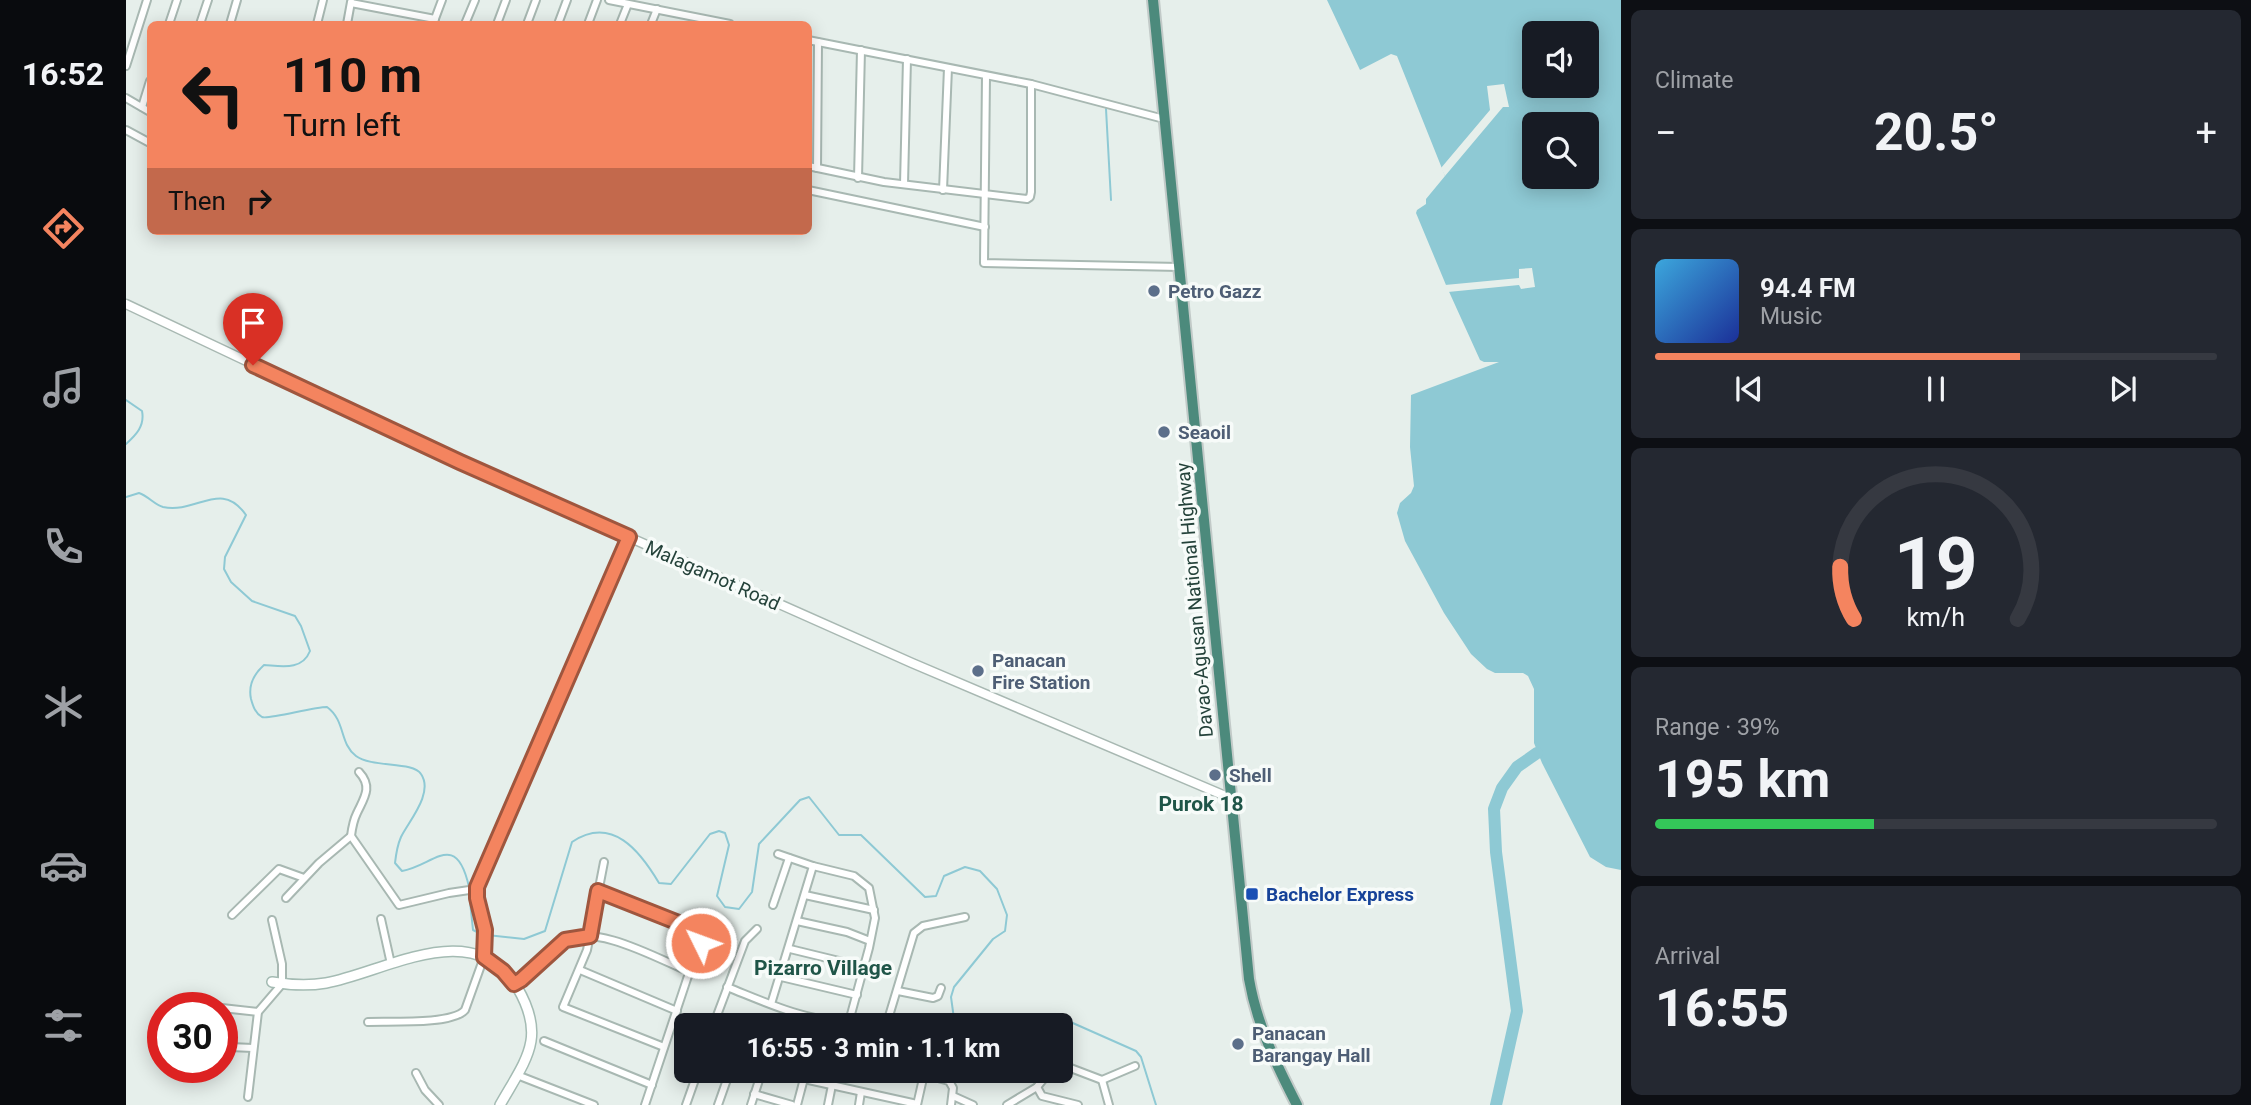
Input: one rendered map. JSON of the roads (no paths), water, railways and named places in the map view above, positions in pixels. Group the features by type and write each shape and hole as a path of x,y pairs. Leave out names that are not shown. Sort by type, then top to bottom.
{"highway":[{"name":"Davao-Agusan National Highway","path":"1153,0 1211,573 1230,798 1252,996 1258,1021 1275,1063 1297,1105"}],"main road":[{"path":"277,983 327,982 449,950 467,951 484,957 503,971 514,984 526,1004 533,1024 528,1051 500,1105"}],"street":[{"path":"126,66 147,0"},
{"path":"170,21 177,0"},
{"path":"201,21 208,0"},
{"path":"230,21 237,0"},
{"path":"318,21 323,0"},
{"path":"434,21 442,0"},
{"path":"466,21 475,0"},
{"path":"498,21 506,0"},
{"path":"528,21 536,0"},
{"path":"559,21 567,0"},
{"path":"589,21 597,0"},
{"path":"609,0 657,9 689,21"},
{"path":"348,21 351,2 430,21"},
{"path":"621,21 628,4"},
{"path":"652,21 657,9"},
{"path":"812,41 1031,84 1164,119"},
{"path":"817,168 818,42"},
{"path":"858,178 861,50"},
{"path":"904,184 907,59"},
{"path":"943,190 948,68"},
{"path":"986,76 984,263 1180,267"},
{"path":"812,167 858,178 986,196 1021,200 1030,197 1031,84"},
{"path":"812,85 818,86"},
{"path":"142,107 147,91"},
{"path":"126,98 147,110"},
{"path":"812,124 817,125"},
{"path":"126,130 147,141"},
{"path":"812,191 985,227"},
{"name":"Malagamot Road","path":"126,303 344,408 629,537 912,663 1230,798"},
{"path":"368,1022 458,1017 468,1004 484,957 485,930 475,890 629,537"},
{"path":"286,898 351,836 356,814 367,792 367,782 359,772"},
{"path":"351,836 399,905 475,890"},
{"path":"727,988 810,1017 844,1022 850,1018 875,918 871,892 861,880 778,854"},
{"path":"773,905 789,858"},
{"path":"604,862 590,936 580,970 563,1007 664,1047"},
{"path":"771,1004 790,949 813,866"},
{"path":"232,915 279,869 304,878"},
{"path":"598,891 699,931 702,939 645,1105"},
{"path":"805,895 874,910"},
{"path":"891,1013 911,939 918,929 965,917"},
{"path":"381,919 391,964"},
{"path":"248,1097 258,1012 277,983 280,954 272,920"},
{"path":"797,921 870,940"},
{"path":"718,1013 745,941 757,929"},
{"path":"514,984 528,975 565,940 590,936 608,938 690,972"},
{"path":"790,949 864,967"},
{"path":"580,970 677,1011"},
{"path":"781,976 857,995"},
{"path":"898,992 933,998 938,996 941,988"},
{"path":"238,1010 258,1012"},
{"path":"544,1041 652,1084"},
{"path":"238,1047 253,1048"},
{"path":"1073,1069 1102,1080 1135,1066"},
{"path":"416,1073 425,1090 439,1105"},
{"path":"517,1075 594,1105"},
{"path":"1102,1080 1109,1105"},
{"path":"686,1105 694,1083"},
{"path":"718,1105 726,1083"},
{"path":"751,1105 758,1083"},
{"path":"754,1094 794,1105 802,1083"},
{"path":"823,1083 888,1102 917,1105 922,1083"},
{"path":"951,1083 951,1105"},
{"path":"1007,1105 1040,1083"},
{"path":"828,1105 832,1085"},
{"path":"1037,1087 1042,1096 1040,1105"},
{"path":"859,1105 862,1093"},
{"path":"953,1096 973,1105"},
{"path":"1042,1096 1078,1105"}],"water":[{"path":"1327,0 1621,0 1621,870 1606,867 1590,857 1542,763 1534,743 1534,689 1528,676 1523,673 1495,673 1471,654 1444,613 1405,541 1397,513 1400,503 1411,493 1414,486 1410,447 1411,395 1499,362 1480,360 1416,213 1426,204 1426,199 1445,176 1397,56 1391,54 1360,70"}],"waterway":[{"path":"1106,109 1111,200"},
{"path":"126,400 142,411 143,416 139,430 126,444"},
{"path":"126,497 139,493 160,506 175,508 218,498 237,505 246,515 225,557 224,569 231,582 252,601 295,616 310,651 302,662 284,666 264,665 260,668 250,689 256,711 266,717 327,707 337,719 347,745 356,756 363,760 417,770 424,782 424,790 419,807 400,840 395,863 402,871 442,855 450,855 457,859 464,869 469,887"},
{"path":"1496,1105 1517,1011 1496,852 1494,809 1502,788 1517,767 1537,753"},
{"path":"487,935 524,939 545,931 572,842 586,835 600,833 623,840 643,859 659,883 671,884 710,834 719,831 725,833 729,845 717,896 725,907 739,909 752,892 759,844 800,800 809,797 839,835 861,835 925,897 936,896 944,876 965,867 980,871 997,889 1007,915 1005,931 993,939 954,987 951,997 953,1013"},
{"path":"469,892 473,930 481,934"},
{"path":"1073,1023 1136,1051 1141,1057 1156,1105"}],"place":[{"name":"Petro Gazz","path":"1154,291"},
{"name":"Seaoil","path":"1164,432"},
{"name":"Panacan Fire Station","path":"978,671"},
{"name":"Shell","path":"1215,775"},
{"name":"Bachelor Express","path":"1252,894"},
{"name":"Panacan Barangay Hall","path":"1238,1044"}],"district":[{"name":"Purok 18","path":"1201,804"},
{"name":"Pizarro Village","path":"823,968"}]}
